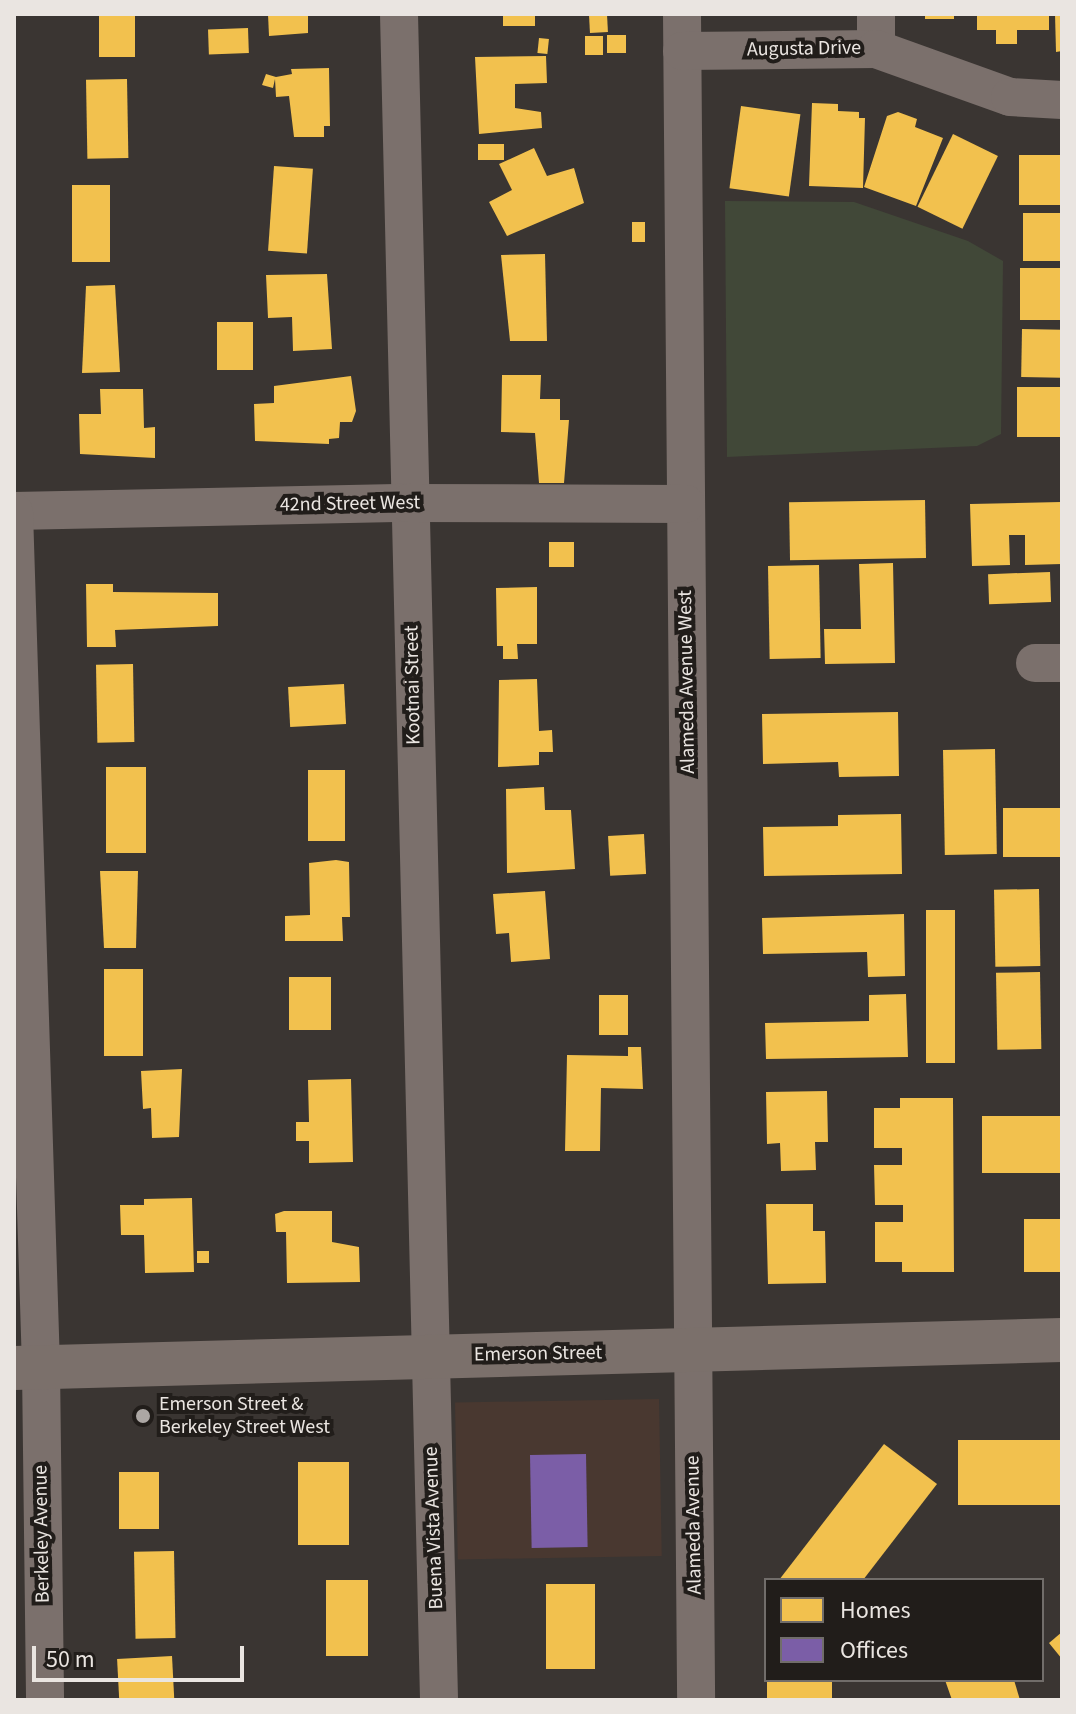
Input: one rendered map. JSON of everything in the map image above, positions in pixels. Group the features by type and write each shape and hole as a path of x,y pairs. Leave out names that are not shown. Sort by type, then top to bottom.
{"main road":[{"name":"Emerson Street","path":"28,1368 1062,1340"}],"street":[{"name":"Kootnai Street","path":"399,14 429,1357"},
{"name":"Augusta Drive","path":"682,32 876,31 1010,97 1062,100"},
{"name":"Alameda Avenue West","path":"682,32 693,1350"},
{"name":"42nd Street West","path":"14,511 408,503 686,504"},
{"name":"Berkeley Avenue","path":"14,511 28,1368 45,1700"},
{"name":"Alameda Avenue","path":"693,1350 696,1700"},
{"name":"Buena Vista Avenue","path":"429,1357 439,1700"}],"shaded area":[{"path":"659,1399 662,1556 458,1560 455,1403"}],"green space":[{"path":"725,201 854,202 968,241 1003,261 1001,434 977,446 727,457"}],"building: Homes":[{"path":"99,14 135,14 135,57 99,57"},
{"path":"268,14 308,14 308,33 269,36"},
{"path":"503,14 535,14 535,26 503,26"},
{"path":"607,14 608,32 590,33 589,15"},
{"path":"925,14 954,14 954,19 925,19"},
{"path":"977,14 1049,14 1049,30 1017,30 1017,44 996,44 996,30 977,30"},
{"path":"1055,14 1062,14 1062,51 1056,52"},
{"path":"248,28 249,53 209,54 208,29"},
{"path":"607,35 626,35 626,53 607,53"},
{"path":"585,36 603,36 603,55 585,55"},
{"path":"539,38 549,39 547,54 537,53"},
{"path":"546,56 547,83 515,84 515,108 541,112 542,128 479,134 475,57"},
{"path":"329,68 330,126 324,126 324,137 294,137 289,96 276,97 275,79 273,88 262,85 266,74 276,77 292,74 291,69"},
{"path":"127,79 128,158 87,159 86,80"},
{"path":"812,103 838,104 838,111 859,112 859,118 865,118 863,188 809,186"},
{"path":"741,106 800,114 789,197 729,188"},
{"path":"898,112 917,119 915,127 943,138 916,206 864,187 887,116"},
{"path":"953,134 998,156 962,229 917,207"},
{"path":"478,144 504,144 504,160 478,160"},
{"path":"534,148 547,176 574,168 584,203 507,236 489,202 512,190 499,164"},
{"path":"1019,155 1062,155 1062,205 1019,205"},
{"path":"274,166 313,169 307,254 268,251"},
{"path":"72,185 110,185 110,262 72,262"},
{"path":"1023,213 1062,213 1062,261 1023,261"},
{"path":"632,222 645,222 645,242 632,242"},
{"path":"545,254 547,341 510,341 501,255"},
{"path":"1020,268 1062,268 1062,320 1020,320"},
{"path":"327,274 332,349 293,351 292,317 268,318 266,275"},
{"path":"115,285 120,372 82,373 86,286"},
{"path":"217,322 253,322 253,370 217,370"},
{"path":"1022,329 1062,330 1061,378 1021,377"},
{"path":"502,375 541,375 540,399 560,399 560,420 569,420 564,483 539,483 535,433 501,432"},
{"path":"351,376 356,411 352,422 340,422 339,438 329,439 329,444 255,441 254,404 274,403 274,386"},
{"path":"1017,387 1062,387 1062,437 1017,437"},
{"path":"100,389 143,389 144,428 155,427 155,458 80,454 79,414 101,414"},
{"path":"925,500 926,558 790,560 789,502"},
{"path":"1061,502 1062,564 1025,565 1025,535 1009,535 1010,565 972,566 970,504"},
{"path":"549,542 574,542 574,567 549,567"},
{"path":"893,563 895,663 825,664 824,629 861,629 859,564"},
{"path":"819,565 821,658 770,659 768,566"},
{"path":"1050,572 1051,602 989,604 988,574"},
{"path":"86,584 113,584 113,592 218,593 218,626 115,630 116,647 87,647"},
{"path":"537,587 537,644 517,644 518,659 503,659 503,646 497,646 496,588"},
{"path":"133,664 134,742 97,743 96,665"},
{"path":"537,679 539,731 552,730 553,752 539,752 539,765 498,767 499,680"},
{"path":"344,684 346,724 290,727 288,687"},
{"path":"898,712 899,776 839,777 838,762 763,764 762,714"},
{"path":"995,749 997,854 945,855 943,750"},
{"path":"106,767 146,767 146,853 106,853"},
{"path":"308,770 345,770 345,841 308,841"},
{"path":"544,787 545,810 571,810 575,869 507,873 506,789"},
{"path":"1003,808 1062,808 1062,857 1003,857"},
{"path":"901,814 902,874 764,876 763,827 838,826 838,815"},
{"path":"644,834 646,874 610,876 608,836"},
{"path":"349,862 350,917 342,917 343,941 285,941 285,916 310,915 309,863"},
{"path":"100,871 138,871 136,948 104,948"},
{"path":"1039,889 1040,966 995,967 994,890"},
{"path":"545,891 550,959 511,962 509,933 496,934 493,894"},
{"path":"926,910 955,910 955,1063 926,1063"},
{"path":"904,914 905,976 868,977 867,952 763,954 762,918"},
{"path":"104,969 143,969 143,1056 104,1056"},
{"path":"1040,972 1041,1049 997,1050 996,973"},
{"path":"289,977 331,977 331,1030 289,1030"},
{"path":"906,994 908,1057 766,1059 765,1023 869,1021 869,995"},
{"path":"599,995 628,995 628,1035 599,1035"},
{"path":"628,1047 641,1047 643,1089 601,1088 600,1151 565,1151 567,1055 628,1056"},
{"path":"182,1069 179,1137 152,1138 151,1108 143,1109 141,1071"},
{"path":"351,1079 353,1162 309,1163 309,1141 296,1141 296,1122 309,1122 308,1080"},
{"path":"827,1091 828,1142 815,1142 816,1170 781,1171 780,1143 767,1144 766,1092"},
{"path":"900,1098 953,1098 954,1272 902,1272 902,1262 875,1262 875,1222 903,1222 903,1205 875,1205 874,1165 902,1165 902,1148 874,1148 874,1108 900,1108"},
{"path":"982,1116 1062,1116 1062,1173 982,1173"},
{"path":"192,1198 194,1272 145,1273 144,1235 121,1235 120,1205 144,1205 144,1199"},
{"path":"766,1204 813,1204 813,1231 825,1231 826,1283 768,1284"},
{"path":"284,1211 332,1211 332,1242 359,1247 360,1282 287,1283 286,1232 276,1232 275,1214"},
{"path":"1024,1219 1062,1219 1062,1272 1024,1272"},
{"path":"197,1251 209,1251 209,1263 197,1263"},
{"path":"958,1440 1062,1440 1062,1505 958,1505"},
{"path":"884,1444 937,1484 865,1578 781,1578"},
{"path":"298,1462 349,1462 349,1545 298,1545"},
{"path":"119,1472 159,1472 159,1529 119,1529"},
{"path":"174,1551 176,1638 136,1639 134,1552"},
{"path":"326,1580 368,1580 368,1656 326,1656"},
{"path":"546,1584 595,1584 595,1669 546,1669"},
{"path":"1062,1632 1062,1659 1049,1643"},
{"path":"172,1656 174,1700 119,1700 117,1659"},
{"path":"767,1682 832,1682 832,1700 767,1700"},
{"path":"946,1682 1015,1682 1020,1700 952,1700"}],"building: Offices":[{"path":"586,1454 588,1547 532,1548 530,1455"}],"place":[{"name":"Emerson Street & Berkeley Street West","path":"143,1416"}]}
